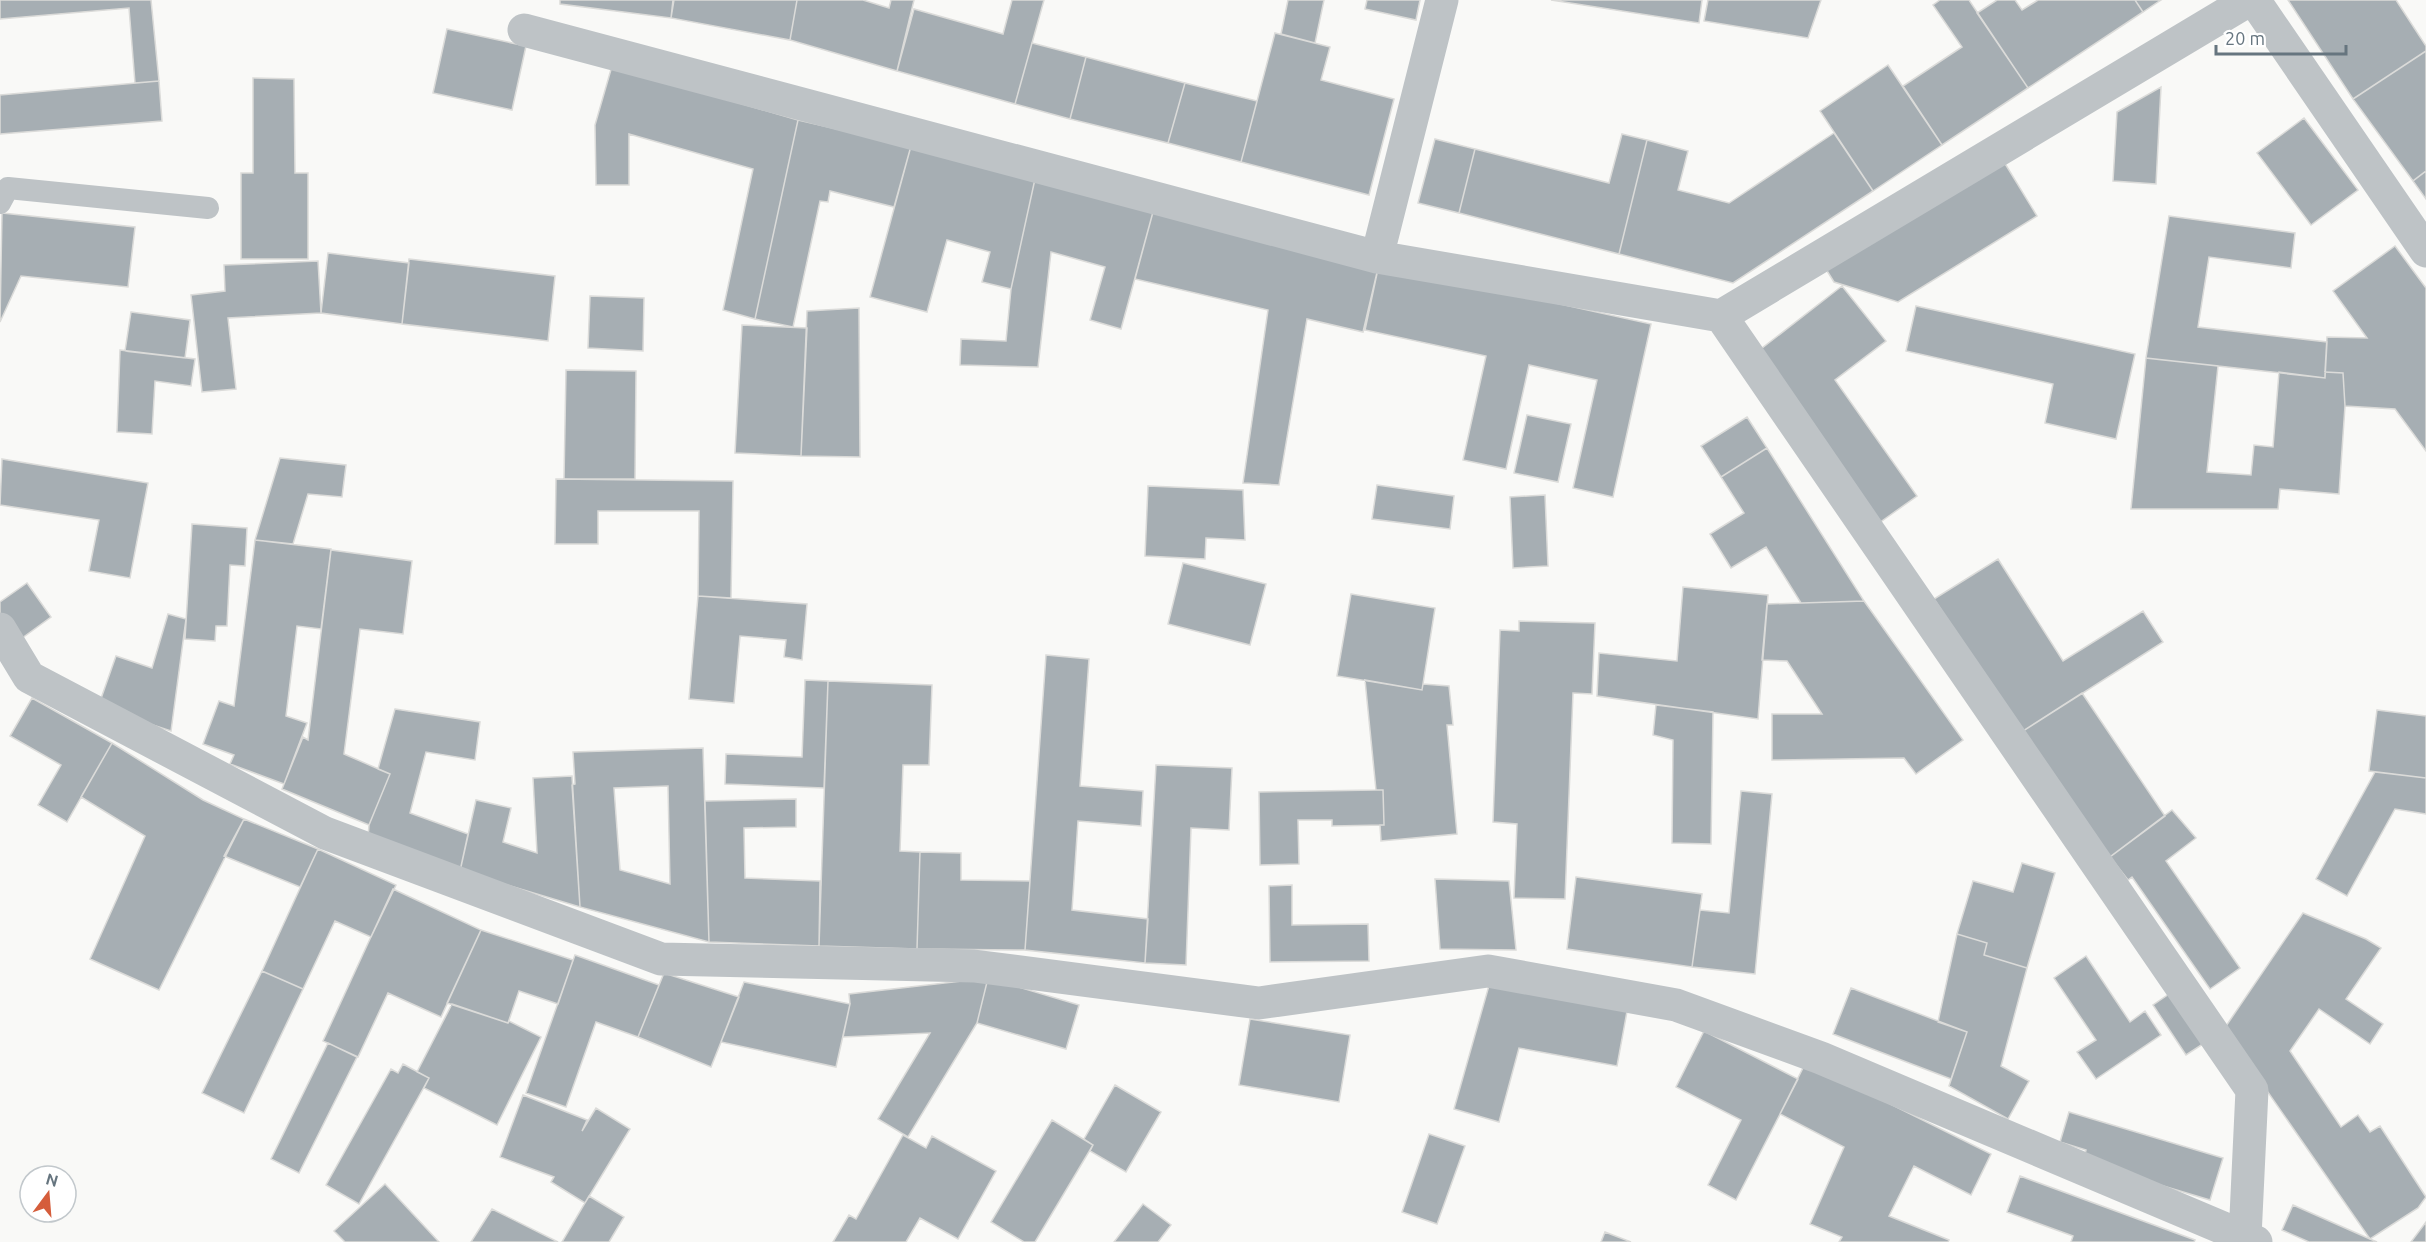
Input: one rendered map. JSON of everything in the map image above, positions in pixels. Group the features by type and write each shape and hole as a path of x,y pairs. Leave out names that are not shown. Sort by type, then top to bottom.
{"street":[{"path":"1377,257 1442,0"},
{"path":"524,30 1377,257 1720,316 2249,0"},
{"path":"2254,0 2426,251"},
{"path":"0,628 29,677 325,833 661,959 974,966 1259,1003 1488,971 1676,1005 1821,1058 2250,1239 2252,1090 1720,316"}],"lane":[{"path":"0,203 8,188 208,208"}],"building":[{"path":"0,0 151,0 159,81 135,83 129,8 0,19"},
{"path":"560,0 673,0 671,18 560,4"},
{"path":"674,0 797,0 790,40 671,18"},
{"path":"797,0 863,0 889,8 891,0 914,0 897,71 790,40"},
{"path":"1012,0 1044,0 1015,104 897,71 914,9 1003,34"},
{"path":"1288,0 1324,0 1315,43 1281,34"},
{"path":"1367,0 1420,0 1416,20 1365,9"},
{"path":"1551,0 1702,0 1699,23"},
{"path":"1708,0 1821,0 1808,38 1704,21"},
{"path":"1940,0 1969,0 2028,88 1942,145 1903,86 1962,47 1933,5"},
{"path":"1997,0 2015,0 2022,10 2038,0 2135,0 2143,12 2028,88 1977,13"},
{"path":"2135,0 2161,0 2143,12"},
{"path":"2288,0 2396,0 2426,46 2426,51 2353,99"},
{"path":"447,29 526,46 512,110 433,93"},
{"path":"1275,33 1330,47 1321,80 1394,99 1369,195 1241,162"},
{"path":"1032,43 1086,57 1070,119 1015,104"},
{"path":"2426,51 2426,171 2413,181 2353,99"},
{"path":"1086,57 1185,83 1168,143 1070,119"},
{"path":"1888,65 1942,145 1873,191 1820,111"},
{"path":"612,66 798,120 755,319 723,310 753,169 629,134 629,185 596,185 595,125"},
{"path":"253,78 294,79 295,173 308,173 308,259 241,259 241,173 253,173"},
{"path":"159,81 162,121 0,134 0,95"},
{"path":"1185,83 1257,101 1241,162 1168,143"},
{"path":"2161,87 2156,184 2113,181 2117,112"},
{"path":"2304,118 2358,190 2311,225 2257,153"},
{"path":"798,120 911,146 894,207 830,191 828,202 820,201 793,327 755,319"},
{"path":"1834,133 1873,191 1733,283 1619,254 1647,140 1688,151 1678,190 1729,203"},
{"path":"1622,134 1647,140 1619,254 1459,213 1475,149 1609,183"},
{"path":"1435,139 1475,149 1459,213 1418,203"},
{"path":"911,146 1035,179 1011,289 982,282 990,252 947,240 927,312 870,297"},
{"path":"2001,157 2037,216 1898,302 1834,282 1824,266"},
{"path":"2426,171 2426,199 2413,181"},
{"path":"1035,179 1153,212 1121,329 1090,320 1105,267 1051,252 1038,367 960,365 961,339 1006,341 1011,289"},
{"path":"1153,212 1379,264 1363,332 1307,319 1279,485 1243,483 1268,310 1135,279"},
{"path":"2,213 135,227 128,287 21,276 0,322"},
{"path":"2169,216 2295,233 2291,268 2209,257 2198,327 2327,342 2325,378 2146,358"},
{"path":"2395,246 2426,288 2426,451 2395,409 2345,406 2343,373 2325,372 2327,337 2367,338 2333,291"},
{"path":"328,253 409,263 402,324 321,313"},
{"path":"409,259 555,276 548,341 402,324"},
{"path":"318,261 321,313 228,318 236,389 202,392 191,295 225,291 224,265"},
{"path":"1379,264 1651,324 1613,497 1573,488 1597,380 1529,365 1506,469 1463,460 1486,356 1365,330"},
{"path":"1842,286 1886,341 1835,380 1917,496 1879,523 1757,352"},
{"path":"590,296 644,298 643,351 588,348"},
{"path":"1916,306 2135,354 2116,439 2045,423 2053,384 1906,351"},
{"path":"859,308 860,457 801,456 807,311"},
{"path":"131,312 190,320 185,358 125,351"},
{"path":"742,325 807,328 801,456 735,453"},
{"path":"120,350 195,359 191,386 155,381 152,434 117,432"},
{"path":"2146,358 2218,366 2207,472 2251,475 2254,445 2273,447 2279,372 2325,378 2325,372 2343,373 2345,406 2339,494 2280,489 2278,509 2131,509"},
{"path":"566,370 636,371 635,479 564,479"},
{"path":"1527,415 1571,424 1558,482 1514,473"},
{"path":"1747,417 1767,448 1721,477 1701,446"},
{"path":"1767,448 1864,601 1801,603 1766,547 1731,568 1710,534 1744,513 1721,477"},
{"path":"280,458 346,465 342,497 308,494 293,544 255,540"},
{"path":"2,459 148,483 130,578 89,571 99,520 0,505"},
{"path":"556,479 733,481 731,598 698,596 699,511 598,511 598,544 555,544"},
{"path":"1377,485 1454,496 1450,529 1372,519"},
{"path":"1148,486 1243,490 1245,540 1206,538 1205,559 1145,556"},
{"path":"1545,495 1548,566 1513,568 1510,497"},
{"path":"192,524 247,528 245,566 230,565 227,626 216,626 215,641 185,639"},
{"path":"255,540 331,549 321,629 297,626 286,716 307,723 284,784 230,764 234,755 203,744 219,701 234,706"},
{"path":"331,550 412,561 403,634 360,629 344,754 390,774 369,825 282,789 303,737 308,740"},
{"path":"1998,559 2063,661 2143,611 2163,642 2020,733 1934,599"},
{"path":"1183,563 1266,584 1250,645 1168,624"},
{"path":"27,583 51,617 18,641 0,616 0,602"},
{"path":"1683,587 1768,595 1758,719 1597,696 1599,653 1677,661"},
{"path":"1351,594 1435,608 1422,690 1337,676"},
{"path":"698,596 807,604 802,660 784,657 786,640 740,636 734,703 689,699"},
{"path":"1864,601 1963,740 1916,774 1904,758 1772,760 1772,714 1822,714 1787,661 1762,660 1767,604"},
{"path":"168,614 186,619 171,731 98,707 116,656 152,668"},
{"path":"1519,621 1595,623 1592,694 1573,693 1565,899 1514,898 1517,824 1493,822 1500,630 1519,631"},
{"path":"1046,655 1089,659 1080,786 1143,791 1141,826 1078,821 1072,910 1148,919 1145,963 1025,950"},
{"path":"805,680 828,681 824,788 725,784 726,754 802,757"},
{"path":"1365,680 1422,690 1423,684 1449,686 1453,725 1447,725 1457,834 1381,841 1380,825 1384,825 1383,790 1376,790"},
{"path":"828,681 932,685 929,765 903,765 900,851 920,852 917,949 819,946"},
{"path":"2082,693 2165,816 2110,857 2020,733"},
{"path":"32,698 112,743 67,822 38,805 61,765 10,736"},
{"path":"1656,705 1713,712 1711,844 1672,843 1673,740 1653,735"},
{"path":"395,709 480,722 475,760 426,752 410,813 468,834 460,871 368,838 369,825 390,774 378,769"},
{"path":"2377,710 2426,716 2426,778 2369,771"},
{"path":"112,743 203,800 244,819 159,990 90,959 145,836 81,797"},
{"path":"703,748 709,942 580,907 572,785 575,784 573,752","holes":["668,786 670,884 620,870 614,788"]},
{"path":"1156,765 1232,768 1229,830 1191,828 1186,965 1145,963"},
{"path":"2375,772 2426,778 2426,814 2395,809 2347,896 2316,879"},
{"path":"572,776 580,907 460,871 476,800 511,808 503,842 537,853 533,778"},
{"path":"1383,790 1384,825 1332,826 1332,820 1298,820 1299,864 1260,865 1259,792"},
{"path":"1741,791 1772,794 1755,974 1692,967 1700,910 1729,913"},
{"path":"796,799 796,827 744,828 745,878 820,881 819,946 709,942 705,801"},
{"path":"2172,810 2196,838 2166,861 2240,968 2210,989 2132,877 2128,880 2110,857"},
{"path":"244,819 318,849 300,887 224,856"},
{"path":"318,849 396,885 371,937 335,921 303,989 262,971"},
{"path":"920,852 961,853 961,880 1030,881 1025,950 917,949"},
{"path":"2022,863 2055,873 2027,968 1984,955 1987,943 1957,934 1973,881 2013,892"},
{"path":"1576,877 1702,894 1692,967 1567,949"},
{"path":"1435,879 1509,881 1516,950 1440,949"},
{"path":"1292,885 1292,925 1368,924 1369,961 1270,962 1269,886"},
{"path":"393,889 481,930 441,1017 388,993 358,1057 323,1041"},
{"path":"2303,913 2366,939 2381,948 2346,999 2383,1024 2370,1044 2319,1009 2290,1051 2341,1127 2358,1115 2370,1132 2380,1126 2426,1197 2418,1208 2370,1239 2224,1029"},
{"path":"481,930 573,960 558,1004 519,991 508,1023 447,1003"},
{"path":"1957,934 1987,943 1984,955 2027,968 2001,1066 2029,1081 2008,1119 1949,1086 1967,1032 1938,1022"},
{"path":"575,955 659,985 638,1037 596,1022 566,1107 526,1093"},
{"path":"2086,956 2130,1022 2145,1011 2161,1035 2096,1079 2077,1052 2096,1040 2054,978"},
{"path":"262,971 303,989 244,1113 202,1093"},
{"path":"664,973 739,997 711,1067 638,1037"},
{"path":"988,978 977,1023 908,1137 878,1119 930,1033 843,1037 850,1004 849,994"},
{"path":"988,978 1079,1005 1066,1049 977,1023"},
{"path":"744,982 850,1004 836,1067 721,1042"},
{"path":"1490,982 1628,1006 1617,1066 1519,1048 1499,1122 1454,1109"},
{"path":"1851,988 1967,1032 1951,1079 1833,1034"},
{"path":"2172,992 2206,1042 2186,1055 2153,1005"},
{"path":"452,1004 508,1023 509,1021 541,1037 497,1125 424,1088 429,1078 417,1072"},
{"path":"1250,1019 1350,1035 1339,1102 1239,1085"},
{"path":"1704,1031 1798,1079 1736,1200 1708,1185 1741,1120 1676,1087"},
{"path":"328,1043 357,1057 299,1173 271,1159"},
{"path":"1806,1062 1991,1154 1971,1195 1914,1166 1889,1216 1949,1240 1948,1242 1839,1242 1842,1237 1810,1224 1844,1147 1780,1114"},
{"path":"403,1064 429,1078 359,1204 326,1185 391,1069 398,1073"},
{"path":"1115,1085 1161,1112 1126,1172 1090,1151 1093,1145 1084,1139"},
{"path":"523,1095 587,1120 582,1131 596,1108 630,1129 585,1203 551,1182 554,1177 500,1157"},
{"path":"2069,1112 2223,1158 2210,1200 2083,1162 2086,1150 2060,1142"},
{"path":"1052,1120 1093,1145 1035,1242 1024,1242 991,1222"},
{"path":"1429,1134 1465,1146 1437,1224 1402,1212"},
{"path":"903,1135 926,1148 932,1136 996,1171 958,1239 920,1218 906,1242 833,1242 849,1215 856,1219"},
{"path":"2020,1176 2195,1240 2194,1242 2071,1242 2073,1236 2007,1212"},
{"path":"385,1184 439,1242 345,1242 334,1231"},
{"path":"589,1196 624,1217 609,1242 562,1242"},
{"path":"1143,1204 1171,1225 1158,1242 1114,1242"},
{"path":"2293,1205 2377,1242 2309,1242 2282,1230"},
{"path":"492,1209 558,1242 471,1242"},
{"path":"2426,1222 2426,1242 2411,1242"},
{"path":"1605,1232 1631,1242 1601,1242"}]}
